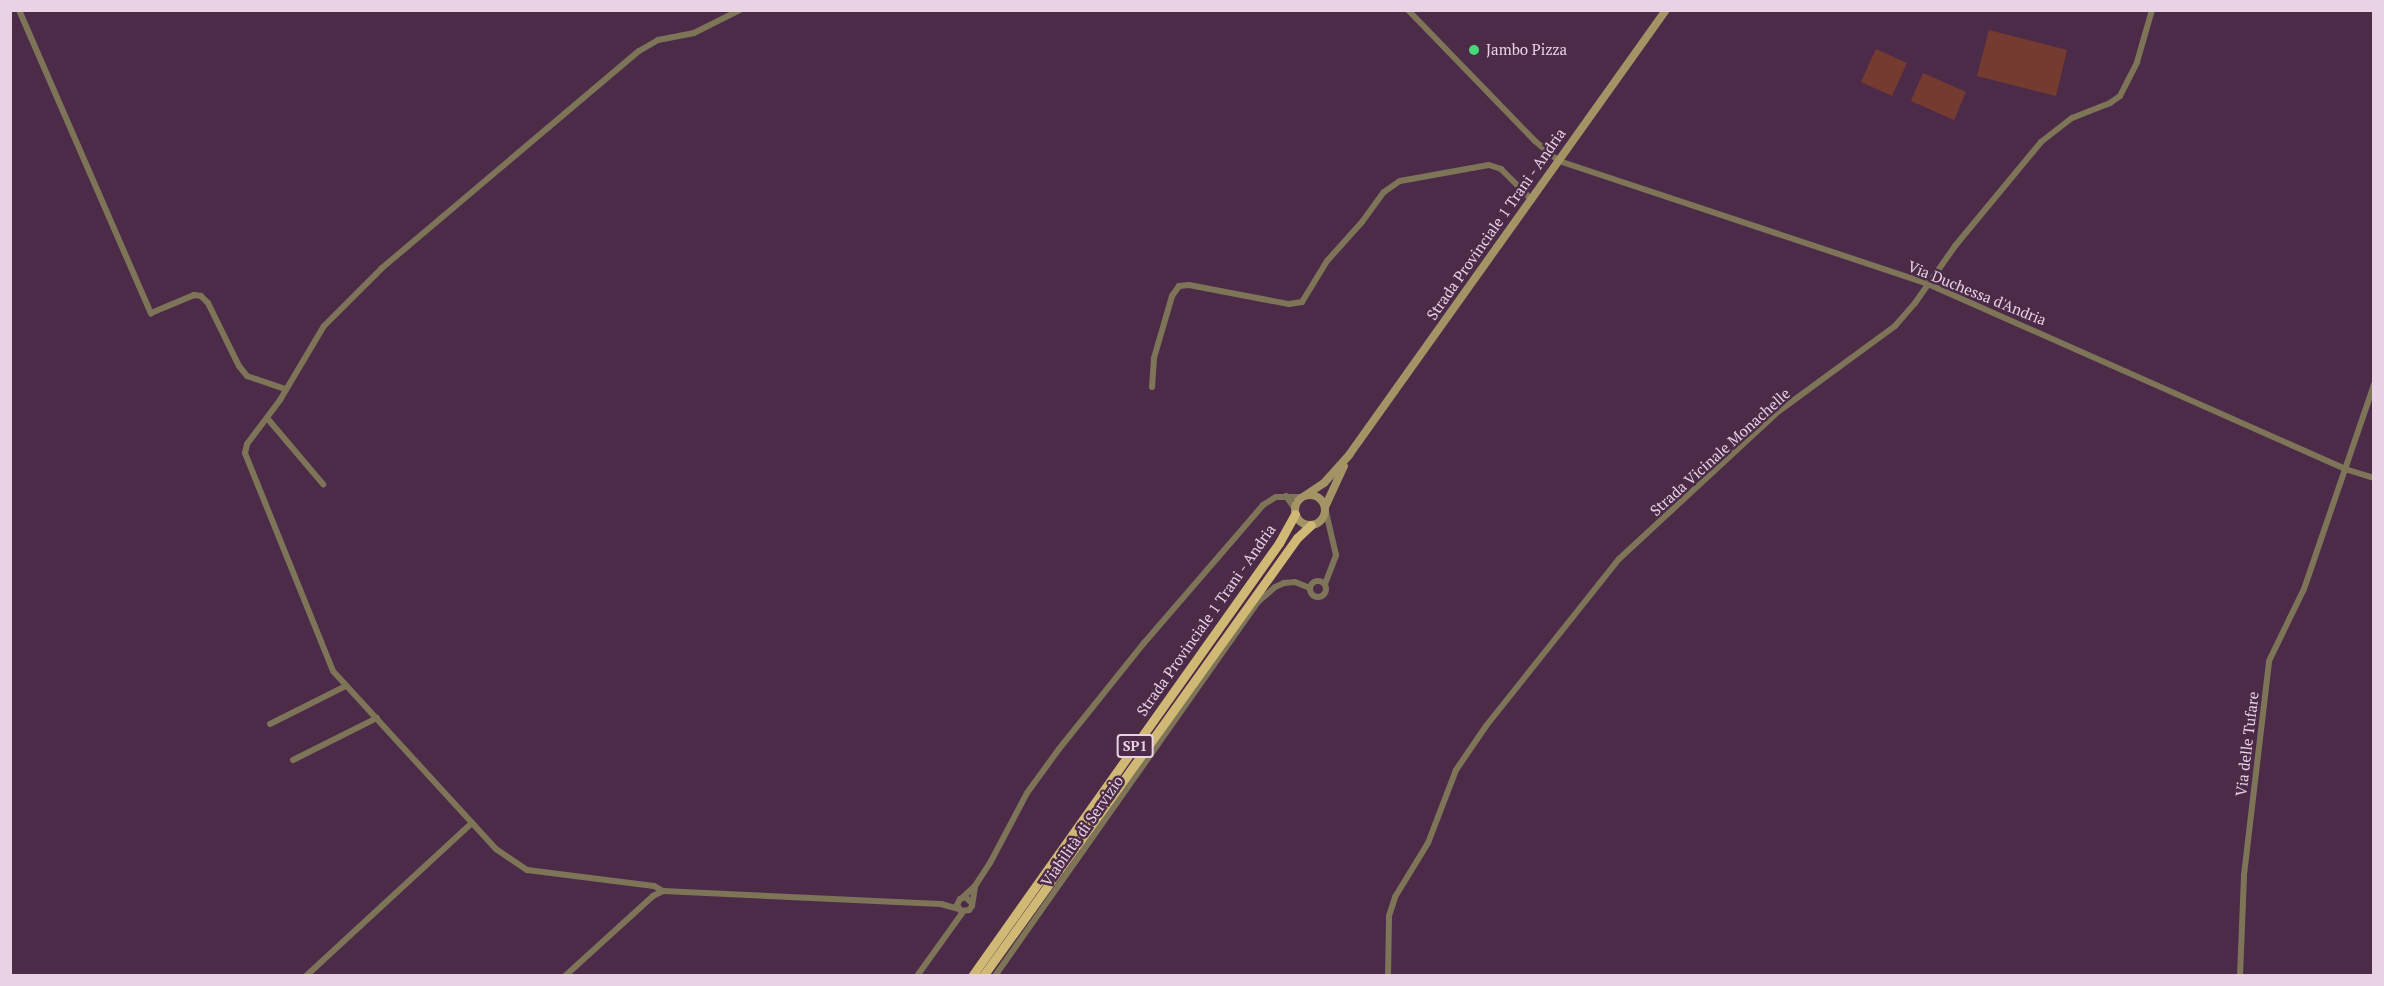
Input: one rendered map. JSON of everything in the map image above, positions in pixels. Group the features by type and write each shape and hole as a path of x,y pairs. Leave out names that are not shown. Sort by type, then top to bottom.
{"highway":[{"name":"Strada Provinciale 1 Trani - Andria","path":"972,975 1279,543 1295,512"},
{"name":"Strada Provinciale 1 Trani - Andria","path":"983,975 1297,538 1311,525"}],"main road":[{"name":"Strada Provinciale 1 Trani - Andria","path":"1349,455 1321,521 1311,525 1301,522 1295,512 1304,496 1324,483 1349,455 1666,10"},
{"path":"1304,496 1320,498 1325,509"}],"street":[{"path":"19,10 151,314 194,295 201,296 208,303 239,366 247,375 285,389"},
{"path":"740,10 694,33 658,40 618,66 370,279 324,326 267,418 247,444 245,453 333,671 496,849 527,870 654,886 663,891 941,904 961,911 969,910 975,886 1027,794 1059,749 1144,643 1253,514 1269,500 1286,496 1304,496"},
{"path":"1408,10 1535,141 1559,161"},
{"name":"Strada Vicinale Monachelle","path":"1388,975 1389,916 1395,897 1428,843 1456,770 1486,726 1619,559 1779,411 1895,326 1954,246 2041,142 2072,118 2110,103 2120,96 2137,62 2152,10"},
{"name":"Via Duchessa d'Andria","path":"1559,161 1928,284 2345,469 2373,478"},
{"path":"1152,387 1154,358 1173,296 1179,286 1189,285 1289,304 1302,302 1327,261 1362,222 1384,192 1400,181 1489,165 1501,169 1532,200"},
{"path":"2345,469 2373,384"},
{"path":"267,418 323,484"},
{"name":"Via delle Tufare","path":"2240,975 2244,875 2269,661 2304,589 2345,469"},
{"path":"1286,496 1295,512"},
{"path":"1325,509 1336,555 1325,584 1326,592 1320,597 1312,595 1310,588 1315,581 1325,584"},
{"name":"Viabilità di Servizio","path":"995,975 1259,601 1275,586 1284,583 1295,582 1310,588"},
{"path":"270,724 346,686"},
{"path":"293,760 377,718"},
{"path":"306,975 472,823"},
{"path":"960,899 975,886"},
{"path":"566,975 653,896 663,891"},
{"path":"918,975 961,911 960,899"},
{"path":"941,904 960,899 969,899 972,903"}],"shaded area":[{"path":"1989,30 2067,50 2056,96 1977,76"},
{"path":"1876,49 1907,63 1892,96 1861,82"},
{"path":"1923,73 1966,92 1954,120 1911,101"}],"place":[{"name":"Jambo Pizza","path":"1474,50"}]}
